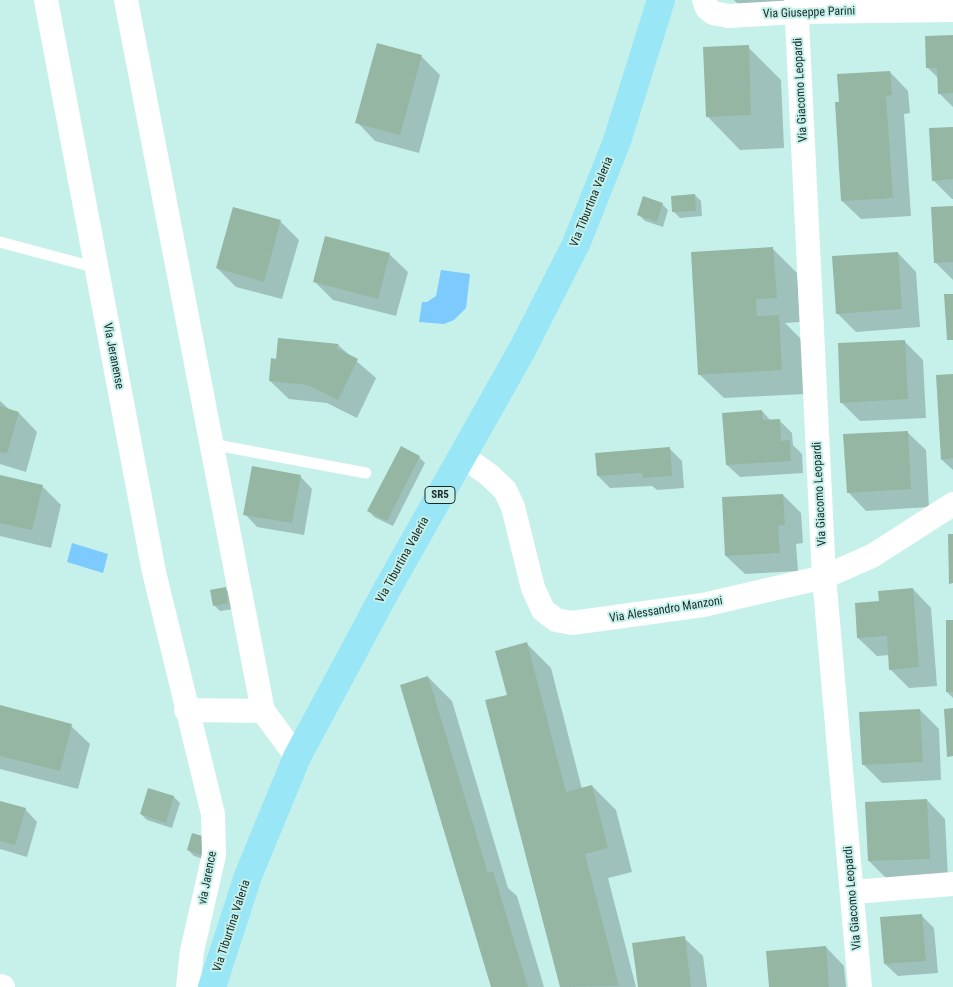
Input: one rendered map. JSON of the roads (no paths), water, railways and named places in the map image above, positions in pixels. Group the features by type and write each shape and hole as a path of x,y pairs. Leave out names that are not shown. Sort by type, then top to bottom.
{"main road":[{"name":"Via Tiburtina Valeria","path":"212,987 248,876 297,757 343,668 526,342 576,244 617,141 661,0"}],"street":[{"name":"Via Jeranense","path":"46,0 154,572 186,710"},
{"path":"126,0 263,711 297,757"},
{"name":"Via Giuseppe Parini","path":"704,0 707,8 720,15 797,6 953,10"},
{"name":"Via Giacomo Leopardi","path":"797,6 824,577 860,987"},
{"name":"Via Alessandro Manzoni","path":"462,456 488,474 505,490 516,514 536,596 543,610 556,620 581,623 703,605 824,577 872,556 953,504"},
{"path":"186,710 263,711"},
{"name":"via Jarence","path":"186,710 212,814 215,841 212,869 192,951 188,987"},
{"path":"853,892 953,884"}],"lane":[{"path":"0,242 97,268"},
{"path":"211,444 366,473"}],"water":[{"path":"441,270 470,274 466,308 454,320 444,324 419,322 422,302 427,302 436,296"},
{"path":"72,543 108,554 103,573 67,562"}]}
